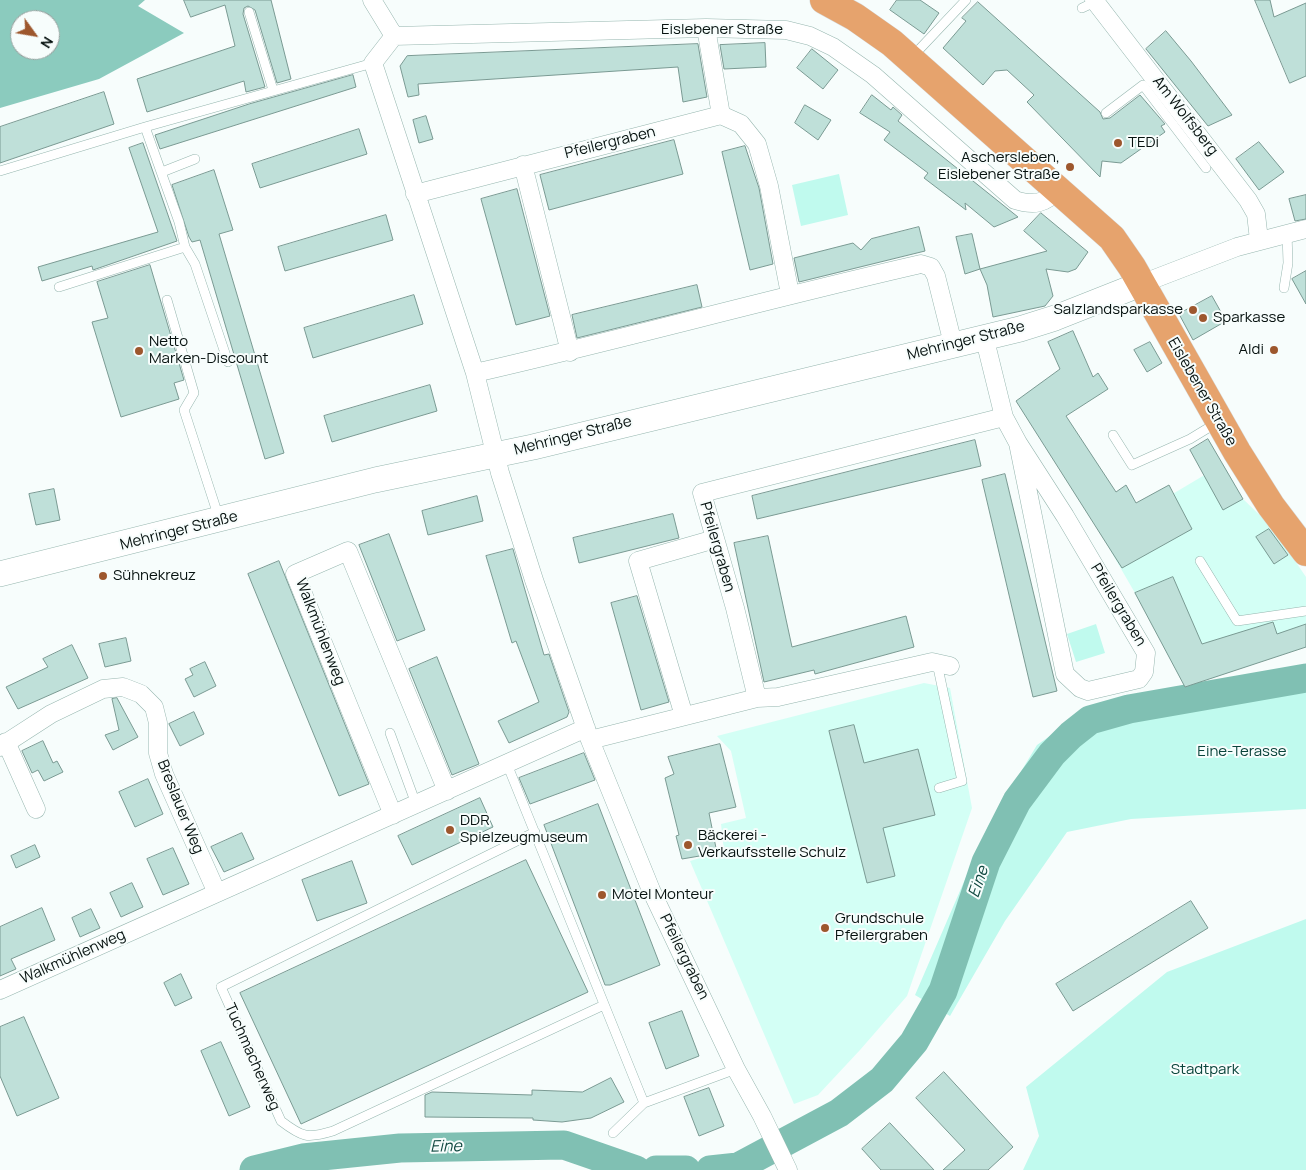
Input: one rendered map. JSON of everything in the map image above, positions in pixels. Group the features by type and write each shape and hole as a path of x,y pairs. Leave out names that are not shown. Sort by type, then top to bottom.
{"main road":[{"name":"Eislebener Straße","path":"824,0 873,28 1112,238 1141,284 1258,487 1306,552"},
{"name":"Mehringer Straße","path":"0,574 220,521 375,480 496,455 953,344 1055,318 1141,284"}],"street":[{"path":"372,0 394,36 373,63"},
{"name":"Am Wolfsberg","path":"1090,3 1248,200 1256,214 1259,240"},
{"path":"706,28 721,115 741,124 757,144 769,186 790,294"},
{"name":"Eislebener Straße","path":"394,36 706,28 786,30 810,36 833,47 873,74 1015,200 1030,205 1043,202 1058,189"},
{"name":"Pfeilergraben","path":"373,63 475,373 496,455 534,580 588,734 651,890 736,1069 762,1116 788,1170"},
{"name":"Pfeilergraben","path":"415,194 721,115"},
{"path":"523,165 570,352"},
{"path":"1141,284 1259,240 1306,229"},
{"path":"475,373 570,352 790,294 921,264 930,267 936,276 953,344"},
{"path":"984,336 1004,417"},
{"name":"Pfeilergraben","path":"757,698 702,493 1004,417 1146,653 1144,672 1139,679 1088,691 1080,688 1065,674 1018,443"},
{"path":"684,716 638,561 715,539"},
{"name":"Walkmühlenweg","path":"393,815 295,574 348,551 447,791"},
{"path":"588,734 684,716 757,698 778,697 943,664"},
{"name":"Breslauer Weg","path":"36,809 3,745 51,714 103,689 123,687 141,694 154,707 158,723 158,752 164,774 217,893"},
{"name":"Walkmühlenweg","path":"0,990 506,764 588,734"}],"lane":[{"path":"910,59 966,0"},
{"path":"249,12 273,90"},
{"path":"0,171 145,127 373,63"},
{"path":"1106,112 1143,85 1206,168"},
{"path":"145,127 162,172 185,247 195,264 228,362"},
{"path":"162,172 195,159"},
{"path":"1284,288 1288,263 1286,233"},
{"path":"59,287 185,247"},
{"path":"168,300 194,393 184,410 220,521"},
{"path":"1113,435 1132,466 1190,439 1219,421"},
{"path":"1200,561 1237,621 1306,611"},
{"path":"939,788 962,781 943,664"},
{"path":"390,733 416,804"},
{"path":"506,764 644,1102"},
{"name":"Tuchmacherweg","path":"535,832 221,986 281,1121 299,1134 314,1137 333,1131 604,1005"},
{"path":"613,1133 644,1102 736,1069"}],"shaded area":[{"path":"0,0 145,0 138,6 184,33 99,79 0,108"},
{"path":"1223,464 1243,499 1272,527 1306,577 1306,647 1185,687 1102,536"},
{"name":"Grundschule Pfeilergraben","path":"924,683 950,688 972,808 907,996 818,1095 794,1104 690,861 724,851 721,824 746,818 731,751 717,736"}],"green space":[{"path":"839,174 848,215 801,226 792,185"},
{"path":"1096,624 1105,653 1076,662 1067,634"},
{"name":"Eine-Terasse","path":"1306,665 1306,809 1131,819 1067,832 1005,921 950,1016 915,995 988,826 1037,745 1084,712 1196,701 1274,680"},
{"name":"Stadtpark","path":"1306,919 1306,1170 1023,1170 1039,1136 1026,1087 1167,972"}],"building":[{"path":"184,0 271,0 291,79 277,83 255,10 248,6 244,8 243,14 265,87 246,92 244,81 147,112 137,79 235,46 225,5 191,17"},
{"path":"897,0 920,0 939,13 924,34 890,10"},
{"path":"1255,0 1270,0 1274,17 1306,3 1306,76 1290,83"},
{"path":"978,2 1100,112 1103,119 1110,118 1140,95 1165,124 1161,126 1165,132 1121,163 1102,161 1100,177 1027,102 1034,95 1007,70 995,71 983,85 943,48 966,21 962,18"},
{"path":"1166,31 1232,115 1208,126 1146,49"},
{"path":"765,43 766,67 724,69 720,45"},
{"path":"698,44 707,97 683,102 678,67 418,84 419,95 408,97 400,66 407,56"},
{"path":"812,49 838,70 823,89 797,68"},
{"path":"353,75 356,87 160,149 155,135 249,104"},
{"path":"104,92 114,124 0,163 0,127"},
{"path":"872,95 891,110 893,107 902,115 898,121 1018,217 994,227 965,203 966,210 924,178 928,173 884,140 890,132 860,113"},
{"path":"805,105 831,120 818,140 795,123"},
{"path":"426,116 433,139 419,143 413,120"},
{"path":"359,129 367,154 260,188 252,164"},
{"path":"674,140 683,174 549,210 540,175"},
{"path":"1259,142 1284,172 1259,190 1236,159"},
{"path":"143,143 177,241 93,270 92,266 42,281 38,267 158,232 129,148"},
{"path":"745,146 759,188 773,264 750,270 722,152"},
{"path":"214,170 233,230 219,234 284,453 265,459 200,240 192,242 189,237 172,185"},
{"path":"517,189 550,316 516,325 481,199"},
{"path":"1306,195 1306,219 1295,221 1289,199"},
{"path":"1041,213 1088,252 1076,269 1068,272 1046,269 1053,296 1045,306 993,317 987,285 980,269 1047,251 1024,231"},
{"path":"386,215 393,240 285,271 278,247"},
{"path":"919,227 925,251 799,282 794,258 853,243 861,250 871,239"},
{"path":"972,234 980,269 965,274 956,237"},
{"name":"Netto Marken-Discount","path":"150,265 184,380 174,383 179,399 121,417 92,322 108,318 97,282"},
{"path":"1306,271 1306,304 1292,279"},
{"path":"697,285 702,307 577,338 572,315"},
{"path":"414,295 423,324 313,358 304,328"},
{"name":"Sparkasse","path":"1212,296 1226,321 1193,340 1179,314"},
{"path":"1073,331 1093,377 1098,373 1108,389 1066,416 1116,492 1126,485 1136,503 1169,485 1192,529 1122,568 1016,401 1060,369 1048,342"},
{"path":"1150,342 1162,363 1147,372 1134,350"},
{"path":"430,385 437,411 332,442 324,416"},
{"path":"1208,439 1243,499 1223,510 1190,450"},
{"path":"975,440 981,466 757,519 752,496"},
{"path":"1005,474 1057,691 1033,697 982,480"},
{"path":"54,489 60,520 36,525 29,494"},
{"path":"477,496 483,521 428,535 422,511"},
{"path":"673,514 679,538 579,563 573,538"},
{"path":"1269,529 1288,555 1274,564 1256,537"},
{"path":"389,534 425,630 397,641 359,545"},
{"path":"768,536 792,647 906,616 914,647 815,674 814,670 764,682 734,543"},
{"path":"513,549 544,655 549,654 569,712 567,717 509,743 498,721 539,702 516,641 512,643 486,556"},
{"path":"279,561 369,784 339,796 248,574"},
{"path":"1173,577 1202,644 1273,622 1277,634 1306,624 1306,647 1185,687 1135,593"},
{"path":"637,596 669,702 641,710 611,603"},
{"path":"126,638 131,661 105,667 99,644"},
{"path":"72,645 88,678 18,709 6,687 48,667 43,659"},
{"path":"437,657 479,764 452,775 409,669"},
{"path":"205,662 216,686 194,697 185,679 193,675 190,669"},
{"path":"117,698 138,737 113,750 105,735 119,730 112,699"},
{"path":"194,712 204,734 180,746 169,724"},
{"name":"Grundschule Pfeilergraben","path":"854,725 864,763 918,749 935,815 883,828 895,876 867,883 829,731"},
{"path":"43,741 53,763 57,761 63,772 44,781 38,770 32,773 22,751"},
{"path":"720,744 736,807 709,813 717,853 682,859 676,836 679,835 665,778 674,774 668,757"},
{"path":"584,753 595,780 530,804 519,778"},
{"path":"148,779 163,814 135,827 119,792"},
{"path":"480,798 493,827 412,865 398,836"},
{"name":"Motel Monteur","path":"598,804 660,965 610,985 605,985 544,825"},
{"path":"242,833 254,859 224,872 211,847"},
{"path":"35,845 40,857 16,868 11,856"},
{"path":"173,848 189,884 163,895 147,859"},
{"path":"526,860 588,992 301,1124 240,993"},
{"path":"352,861 367,903 317,921 302,880"},
{"path":"132,883 143,907 121,917 110,893"},
{"path":"1191,901 1208,928 1073,1011 1056,984"},
{"path":"42,908 55,940 11,959 16,969 0,976 0,927"},
{"path":"91,909 100,928 80,937 72,918"},
{"path":"181,974 192,998 175,1006 164,983"},
{"path":"682,1011 699,1056 666,1069 649,1023"},
{"path":"24,1017 59,1098 17,1116 0,1076 0,1027"},
{"path":"221,1042 250,1107 229,1116 201,1051"},
{"path":"944,1072 1013,1147 988,1170 943,1170 965,1150 916,1098"},
{"path":"611,1078 624,1102 591,1118 562,1122 533,1120 533,1118 425,1117 425,1095 432,1092 532,1095 532,1090 582,1092"},
{"path":"709,1088 724,1126 699,1136 684,1097"},
{"path":"890,1123 934,1170 881,1170 862,1149"}],"waterway":[{"name":"Eine","path":"710,1170 738,1167 839,1113 882,1080 914,1042 943,991 986,862 1017,801 1052,754 1071,735 1090,720 1129,709 1306,678"},
{"name":"Eine","path":"254,1170 303,1158 400,1148 564,1145 636,1170"},
{"name":"Eine","path":"656,1170 686,1170"}],"place":[{"name":"TEDi","path":"1118,143"},
{"name":"Aschersleben, Eislebener Straße","path":"1070,167"},
{"name":"Salzlandsparkasse","path":"1193,310"},
{"name":"Sparkasse","path":"1203,318"},
{"name":"Aldi","path":"1274,350"},
{"name":"Netto Marken-Discount","path":"139,351"},
{"name":"Sühnekreuz","path":"103,576"},
{"name":"DDR Spielzeugmuseum","path":"450,830"},
{"name":"Bäckerei - Verkaufsstelle Schulz","path":"688,845"},
{"name":"Motel Monteur","path":"602,895"},
{"name":"Grundschule Pfeilergraben","path":"825,928"}]}
